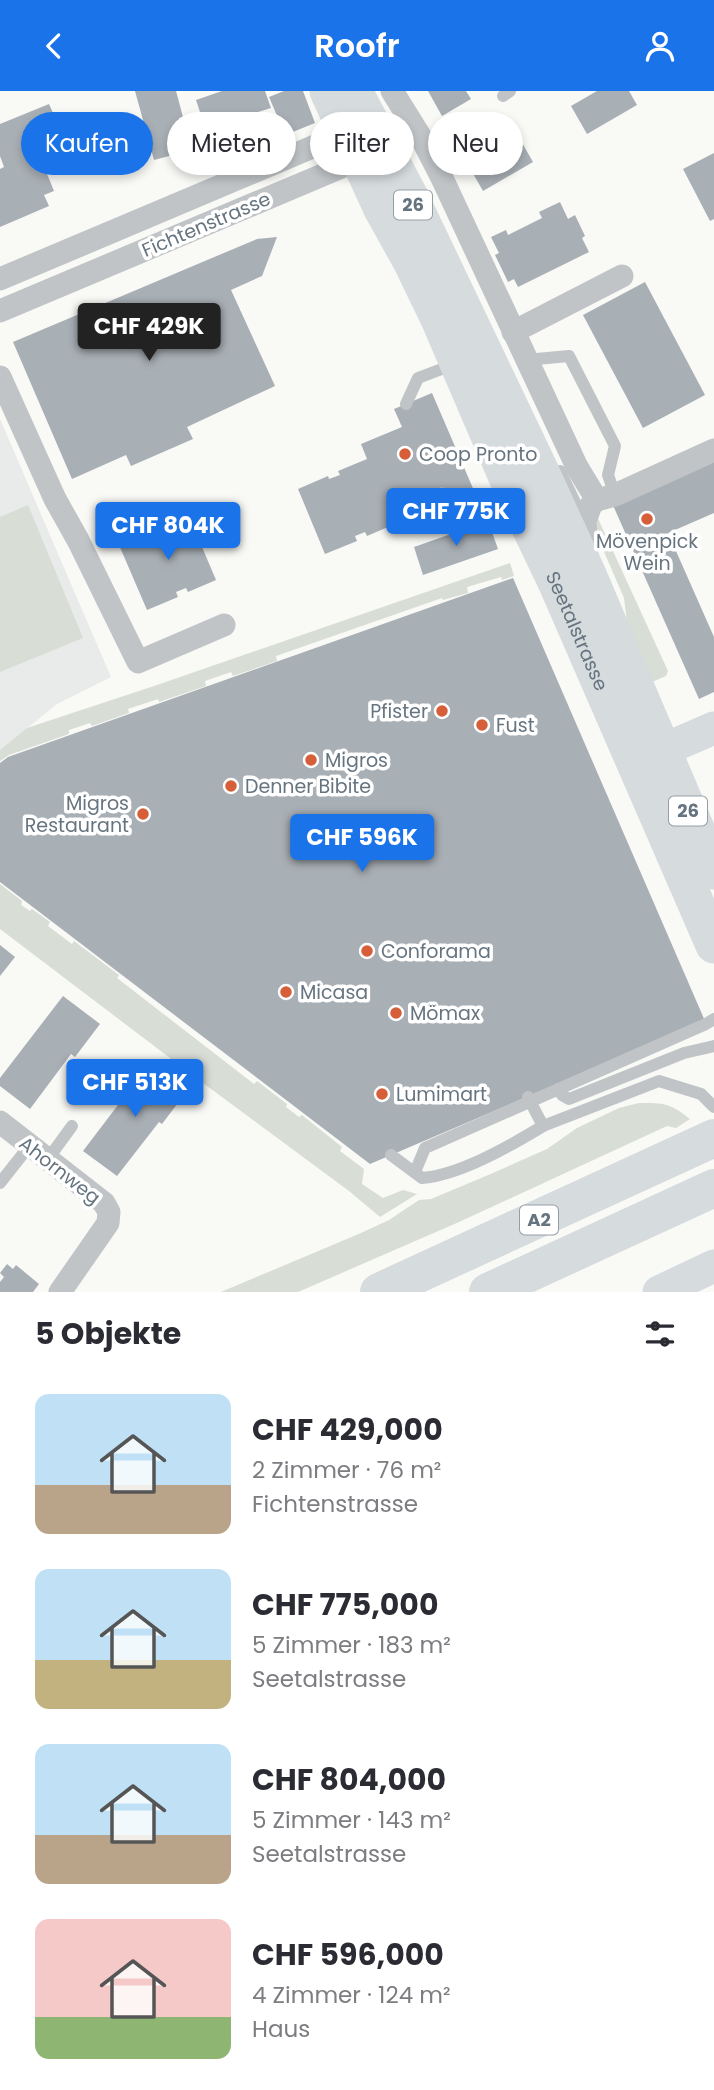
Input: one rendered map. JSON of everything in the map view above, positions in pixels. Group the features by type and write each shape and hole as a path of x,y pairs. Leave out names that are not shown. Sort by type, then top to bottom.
{"highway":[{"name":"A2","path":"379,1292 706,1142"},
{"name":"A2","path":"488,1292 714,1188"}],"main road":[{"name":"Seetalstrasse","path":"328,91 346,112"},
{"name":"Seetalstrasse","path":"370,112 371,92"},
{"name":"Seetalstrasse","path":"376,175 382,209 434,307 515,496 557,584 649,757 714,871"},
{"name":"Seetalstrasse","path":"394,175 409,195 589,577 714,945"},
{"path":"649,757 714,728"},
{"path":"659,1292 714,1266"}],"street":[{"path":"371,92 422,139 577,467 606,497"},
{"name":"Fichtenstrasse","path":"0,279 310,162"},
{"name":"Fichtenstrasse","path":"0,311 310,167"},
{"path":"513,332 622,276"},
{"path":"0,377 55,499 138,662 224,625"},
{"path":"589,577 585,521 591,505 714,450"},
{"name":"Ahornweg","path":"0,1122 104,1203 109,1212 108,1223 60,1292"}],"lane":[{"path":"526,360 569,356 615,446 606,497"},
{"path":"405,404 413,374 458,362"},
{"path":"555,460 585,521"},
{"path":"442,492 453,518 515,496"},
{"path":"415,1173 425,1148 714,1019"},
{"path":"558,1089 569,1099 684,1053 714,1036"},
{"path":"684,1053 714,1046"},
{"path":"391,1155 422,1178 436,1177 500,1151 542,1126 659,1081 701,1094 714,1107"},
{"path":"528,1100 542,1126"},
{"path":"0,1183 72,1126"}],"shaded area":[{"path":"0,419 111,677 57,704 0,750"},
{"path":"28,505 83,638 0,672 0,517"},
{"path":"595,512 668,671 666,676 652,682 627,622 624,598 595,531"},
{"path":"510,563 514,576 467,587 468,593 443,600 442,598 276,656 277,661 233,676 231,672 205,681 206,686 128,709 129,713 92,726 90,723 69,730 69,734 9,755 0,761 0,750 27,728"},
{"path":"0,884 22,901 21,905 30,911 32,909 50,922 48,926 72,944 74,941 119,975 117,978 254,1084 257,1081 287,1104 286,1107 299,1117 302,1115 342,1147 340,1151 364,1169 362,1184 383,1198 403,1190 417,1194 380,1217 0,929"},
{"path":"639,1103 666,1105 690,1119 676,1128 667,1126 459,1222 298,1292 221,1292 389,1220 419,1200 431,1199 547,1149 577,1128 619,1108"}],"building":[{"path":"135,91 176,91 182,112 167,112 167,157 154,160 153,112 141,112"},
{"path":"222,91 265,91 271,108 258,112 200,112 196,100"},
{"path":"284,91 303,91 311,112 310,125 296,131 296,112 275,112 269,97"},
{"path":"428,91 466,91 471,99 449,112 440,112"},
{"path":"597,91 629,91 637,105 587,134 571,106"},
{"path":"49,104 53,112 29,112"},
{"path":"21,115 21,175 47,175 54,191 44,195 49,206 0,227 0,169 4,167 0,156 0,124"},
{"path":"523,144 533,162 523,168"},
{"path":"714,153 714,219 710,221 683,169"},
{"path":"474,175 511,175 483,191"},
{"path":"560,202 568,219 575,215 589,252 518,287 514,279 508,282 495,255 499,253 491,237 506,230 508,235 542,218 539,212"},
{"path":"277,237 262,276 231,290 275,386 187,427 193,439 131,466 126,455 72,479 13,342 257,239"},
{"path":"645,282 705,395 643,428 583,315"},
{"path":"432,393 478,500 457,509 449,489 390,514 395,524 367,536 365,532 355,536 357,541 325,554 298,489 328,476 329,479 340,475 338,471 367,459 361,444 402,427 394,409"},
{"path":"714,457 714,513 668,533 714,637 714,692 699,699 612,503"},
{"path":"188,514 216,580 188,592 186,588 176,592 178,597 147,610 119,545 149,532 151,535 162,530 160,526"},
{"path":"488,521 498,549 423,575 414,547"},
{"path":"513,578 705,1021 370,1164 0,882 0,763 8,757"},
{"path":"0,945 15,957 0,976"},
{"path":"63,996 100,1024 75,1057 71,1054 30,1109 0,1086 0,1078"},
{"path":"150,1063 187,1091 117,1176 83,1151"},
{"path":"7,1264 13,1269 16,1265 39,1284 33,1292 0,1292 0,1282 4,1277 0,1273"}],"place":[{"name":"Coop Pronto","path":"405,454"},
{"name":"Mövenpick Wein","path":"647,519"},
{"name":"Pfister","path":"442,711"},
{"name":"Fust","path":"482,725"},
{"name":"Migros","path":"311,760"},
{"name":"Denner Bibite","path":"231,786"},
{"name":"Migros Restaurant","path":"143,814"},
{"name":"Conforama","path":"367,951"},
{"name":"Micasa","path":"286,992"},
{"name":"Mömax","path":"396,1013"},
{"name":"Lumimart","path":"382,1094"}]}
